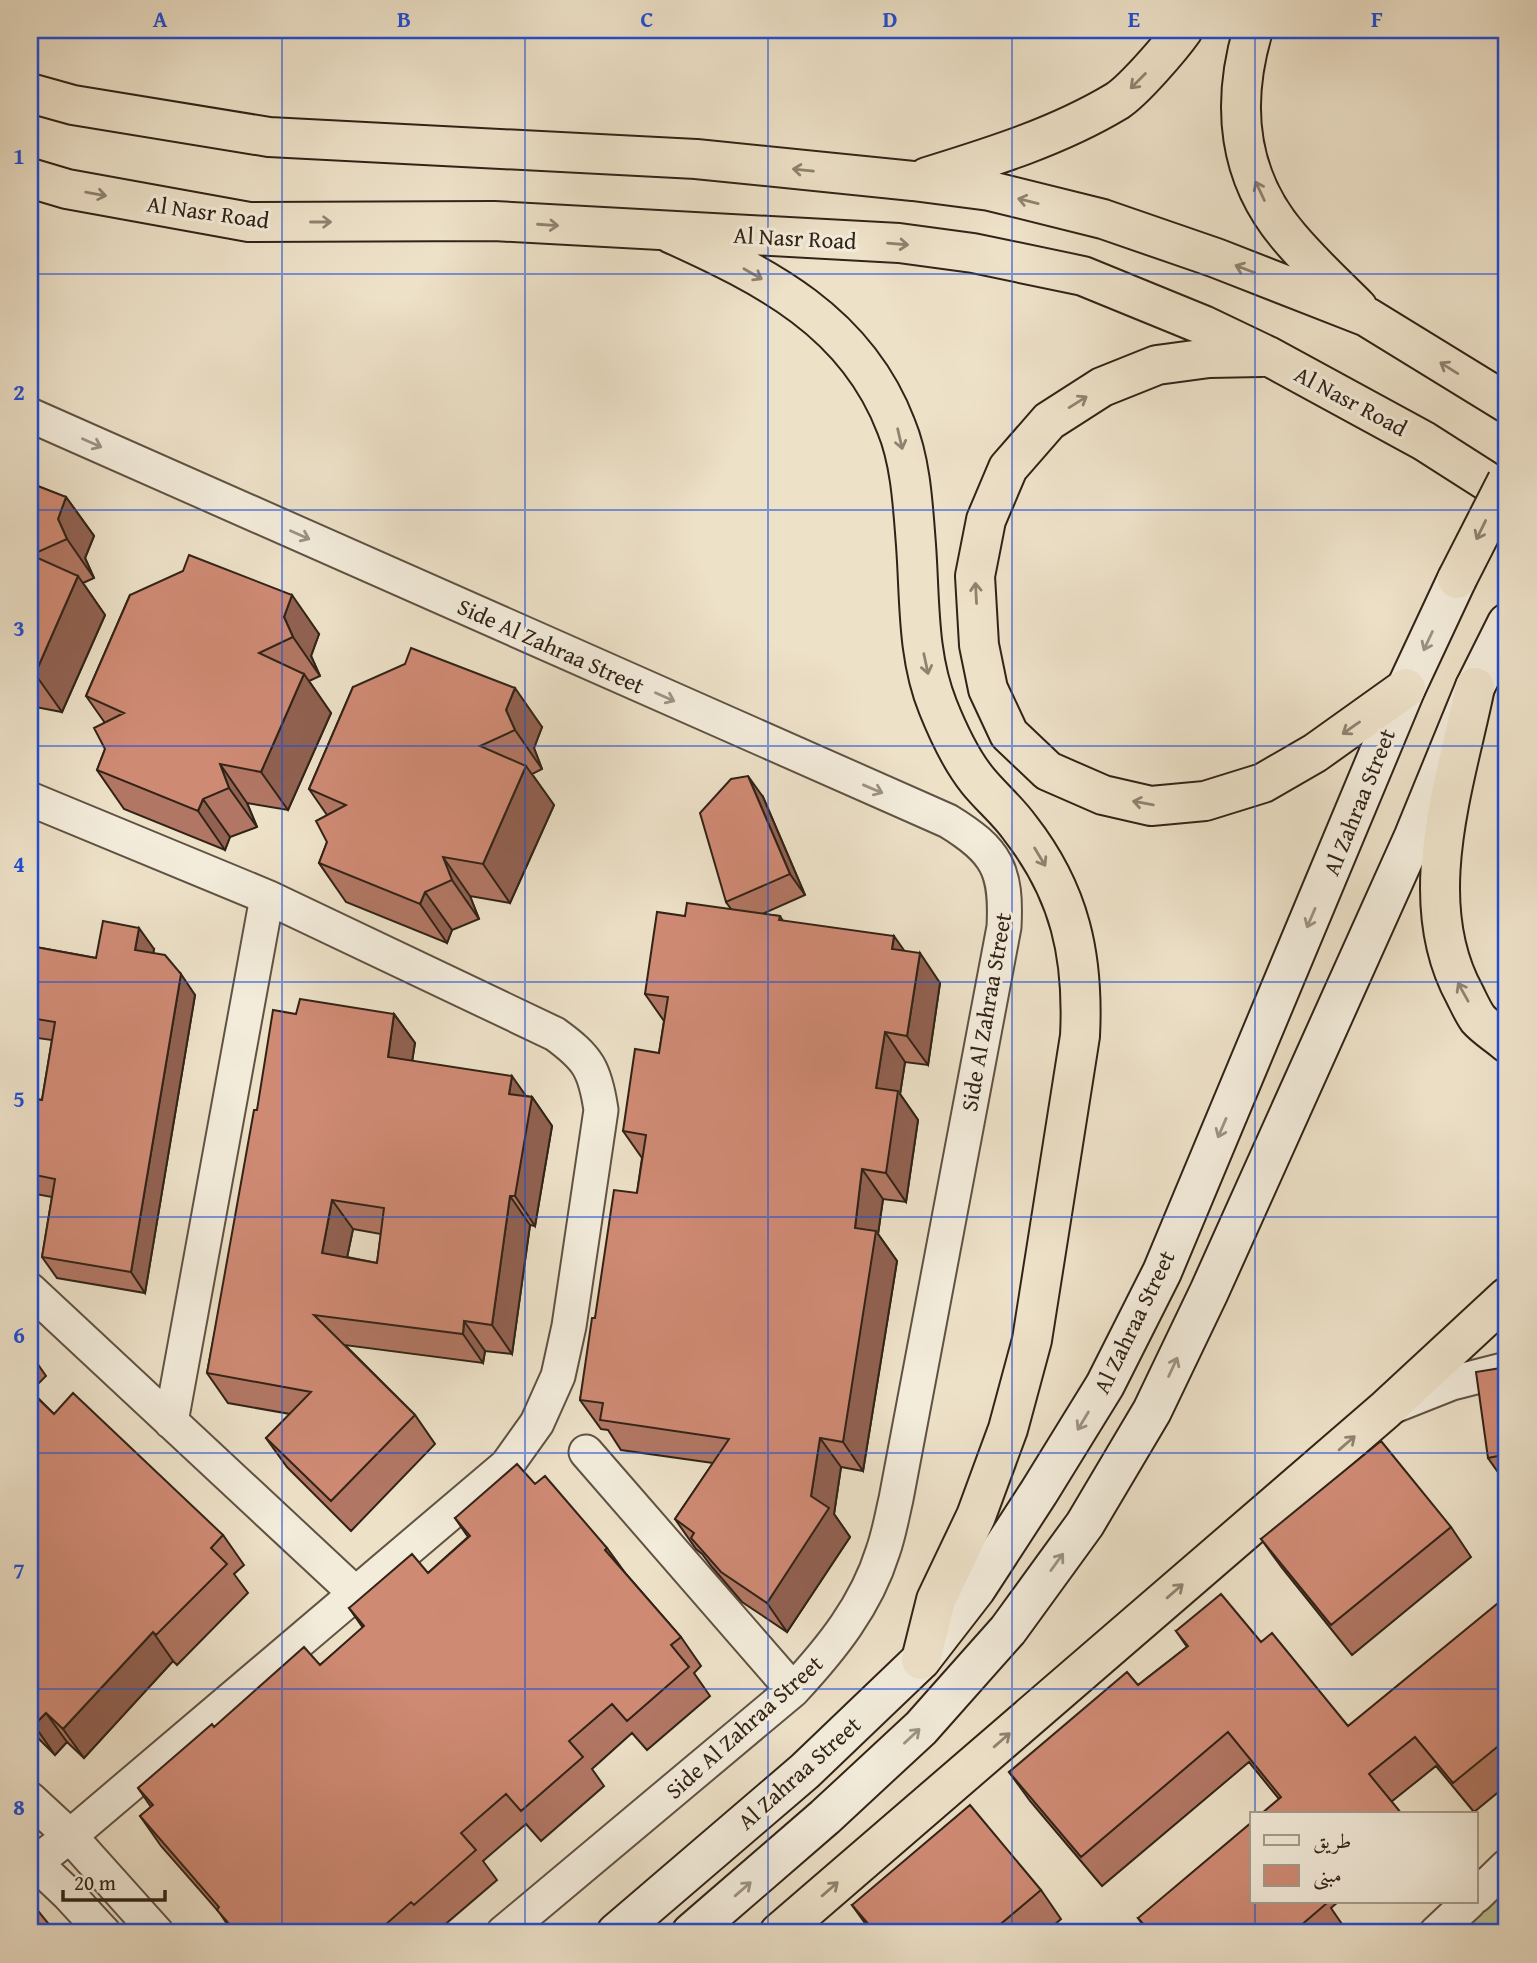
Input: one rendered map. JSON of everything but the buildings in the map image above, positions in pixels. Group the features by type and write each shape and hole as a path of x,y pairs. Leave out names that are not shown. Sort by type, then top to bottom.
{"main road":[{"path":"913,181 1001,154 1057,131 1120,99 1173,45 1183,30"},
{"path":"1253,30 1243,63 1240,94 1241,125 1247,156 1257,185 1271,213 1289,238 1367,317"},
{"path":"30,93 73,105 269,137 696,159 990,191 1103,219 1216,258 1367,317 1507,402"},
{"name":"Al Nasr Road","path":"30,178 67,189 250,222 494,221 670,233 899,243 973,253 1083,276 1268,356 1424,441 1507,495"},
{"path":"670,233 726,258 820,317 849,347 870,375 897,426 912,491 919,622 925,664 937,705 954,743 976,780 1019,825 1041,856 1058,889 1071,924 1079,961 1082,998 1080,1035 1032,1340 1008,1429 976,1516 936,1600 921,1660"},
{"path":"1268,356 1209,358 1157,365 1102,387 1049,421 1024,449 1009,468 986,520 975,576 979,645 988,689 1009,734 1048,771 1103,795 1151,806 1205,801 1263,783 1315,752 1406,688"},
{"name":"Al Zahraa Street","path":"616,1933 805,1771 921,1660 976,1589 1105,1385 1150,1294 1294,959 1406,688 1507,481"},
{"path":"691,1933 825,1818 921,1728 1008,1630 1085,1524 1152,1411 1209,1293 1414,836 1475,687 1507,623"},
{"path":"1475,687 1447,819 1438,876 1441,924 1454,975 1478,1018 1507,1043"},
{"path":"779,1933 1385,1410 1507,1297"}],"street":[{"name":"Side Al Zahraa Street","path":"30,415 948,821 976,838 996,863 1005,894 1003,927 897,1499 883,1553 861,1604 830,1650 793,1690 503,1933"},
{"path":"30,799 267,897 555,1034 580,1052 596,1079 601,1110 569,1326 558,1376 537,1423 507,1465 70,1836 31,1863 68,1894 104,1933"},
{"path":"171,1422 267,897"},
{"path":"30,1290 355,1593"},
{"path":"1385,1410 1452,1383 1507,1369"},
{"path":"586,1452 793,1690"},
{"path":"30,1799 70,1836 158,1933"},
{"path":"1478,1894 1507,1866"},
{"path":"1436,1933 1467,1904"}],"green space":[{"path":"1507,1884 1507,1933 1455,1933"}]}
